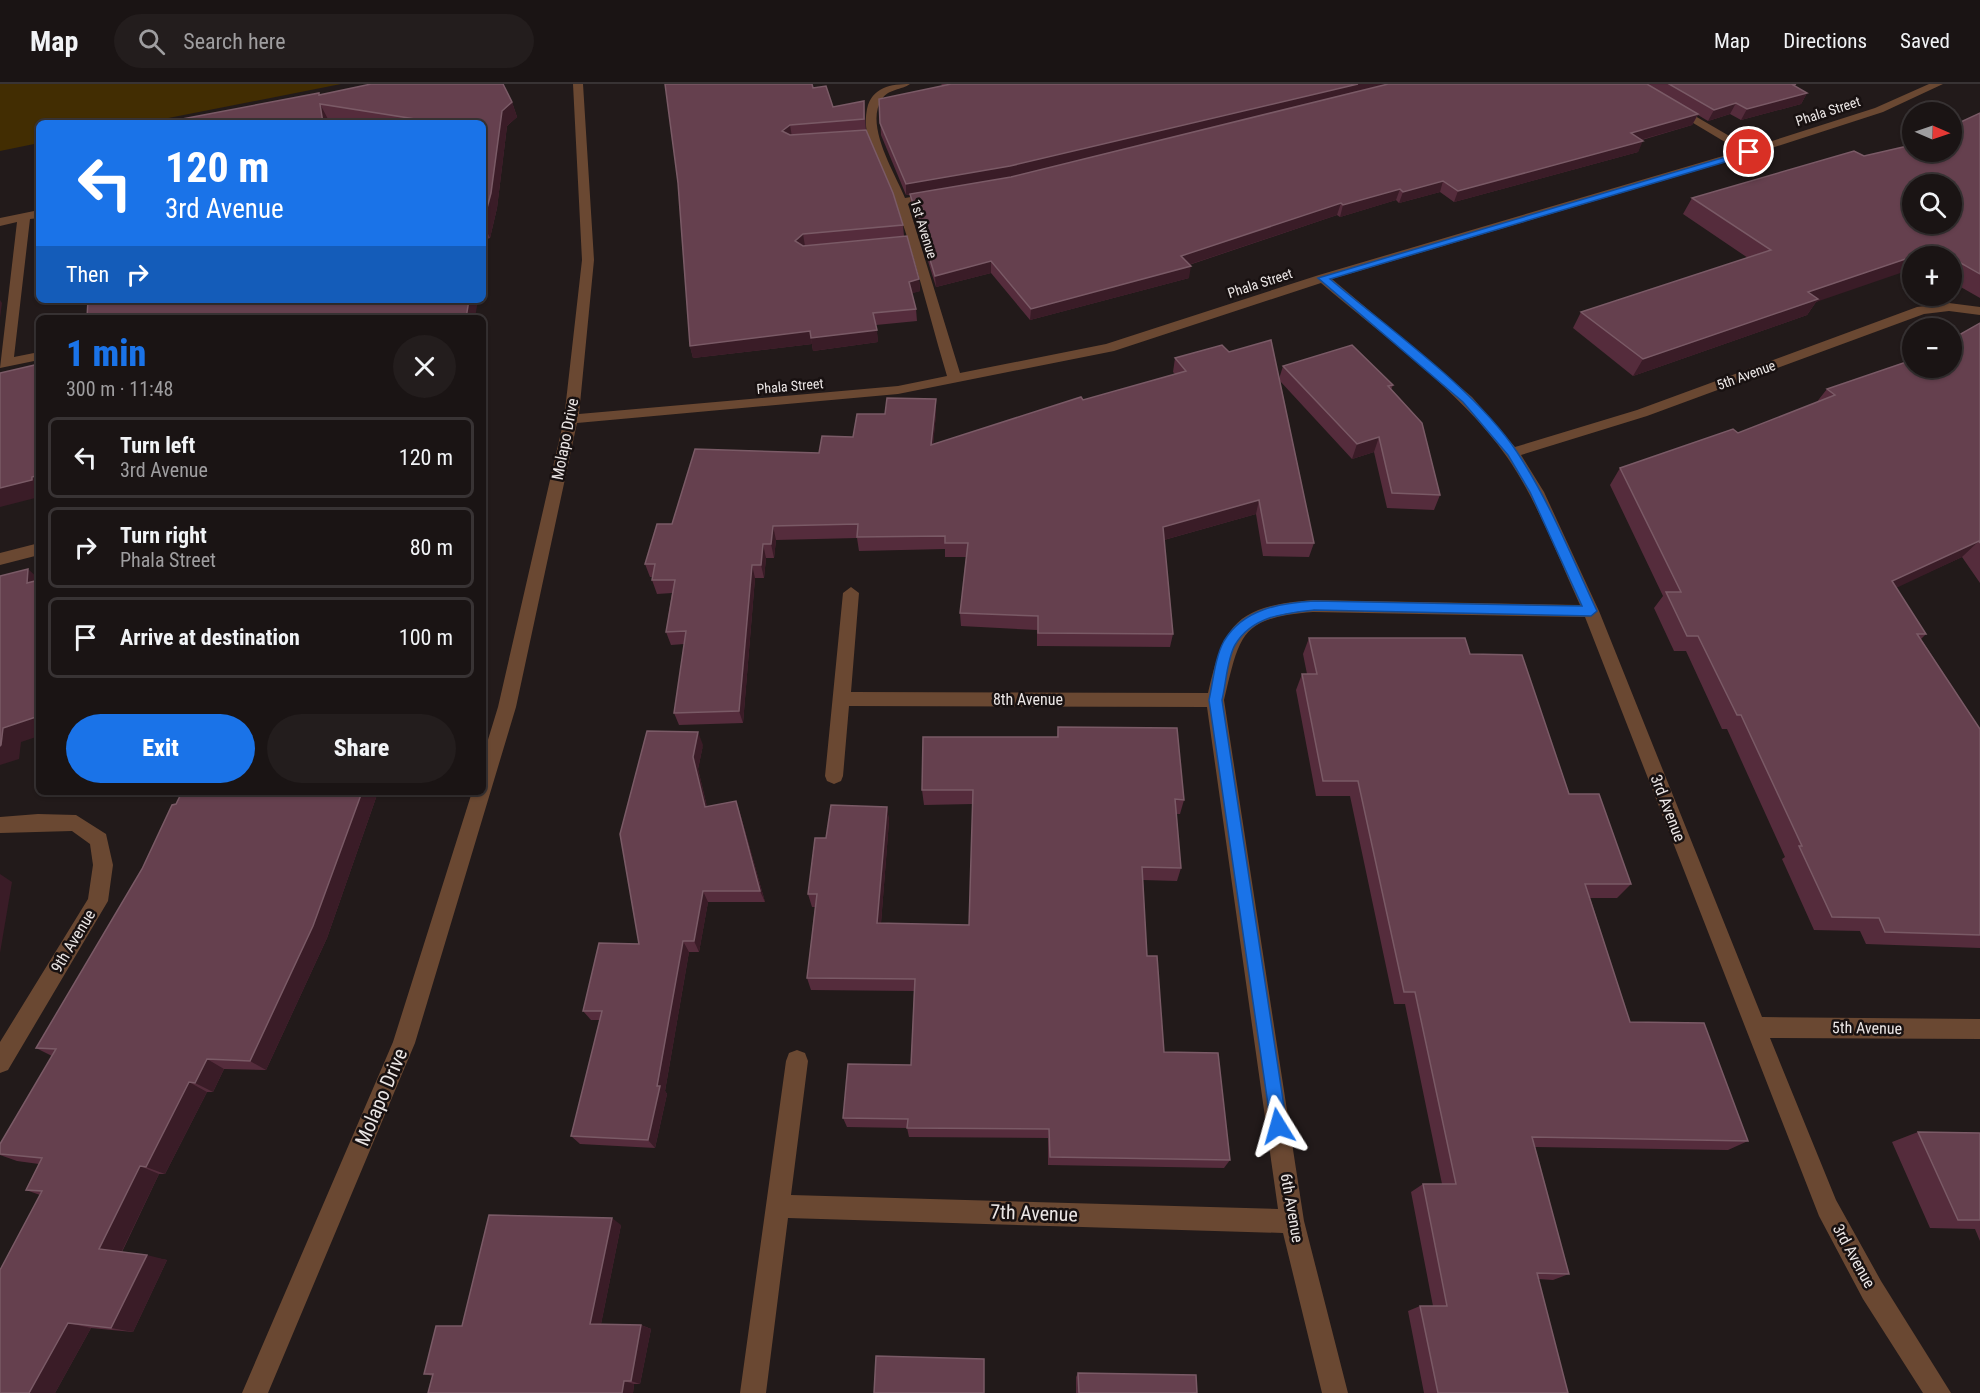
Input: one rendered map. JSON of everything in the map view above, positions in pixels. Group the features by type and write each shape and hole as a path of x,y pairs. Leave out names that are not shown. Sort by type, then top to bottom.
{"street":[{"name":"Molapo Drive","path":"486,776 507,707 571,419 588,260 578,84"},
{"name":"1st Avenue","path":"905,84 879,87 868,136 901,202 907,242 955,379"},
{"path":"1633,84 1749,152"},
{"name":"Phala Street","path":"571,419 898,390 1109,348 1323,278 1749,152 1879,110 1938,84"},
{"path":"901,202 945,195"},
{"path":"0,222 36,215"},
{"path":"24,217 3,363 36,357"},
{"name":"3rd Avenue","path":"1323,278 1467,400 1512,453 1536,492 1591,611 1827,1208 1872,1290 1938,1393"},
{"name":"5th Avenue","path":"1512,453 1642,414 1922,310 1949,307 1980,312"},
{"path":"0,559 36,550"},
{"path":"834,776 850,593"},
{"name":"6th Avenue","path":"1335,1393 1292,1221 1215,700 1229,643 1249,622 1277,608 1314,606 1591,611"},
{"name":"8th Avenue","path":"840,699 1215,700"},
{"name":"Molapo Drive","path":"255,1393 404,1043 480,795"},
{"name":"9th Avenue","path":"0,825 38,822 76,823 99,840 103,866 98,901 0,1062"},
{"name":"5th Avenue","path":"1754,1027 1980,1029"},
{"path":"753,1393 797,1061"},
{"name":"7th Avenue","path":"777,1206 1292,1221"}],"shaded area":[{"path":"0,84 341,84 158,120 36,120 36,144 0,151"}],"building":[{"path":"371,84 503,84 512,102 502,111 491,193 486,212 486,120 421,120 320,104 323,120 177,120 319,93 319,95"},
{"path":"665,84 812,84 813,88 826,86 833,107 864,101 864,119 790,125 782,131 790,135 866,130 893,193 903,225 803,234 795,241 803,246 907,236 919,279 909,282 916,309 873,313 877,330 811,338 810,331 690,346 678,183"},
{"path":"951,84 1358,84 1010,166 906,184 880,123 879,99"},
{"path":"1388,84 1647,84 1698,114 1631,133 1643,141 1458,191 1443,181 1403,192 1400,189 1343,205 1341,203 1181,256 1191,266 1031,309 991,261 935,276 910,194 1011,177"},
{"path":"1669,84 1796,84 1793,85 1807,93 1747,109 1736,103 1714,110"},
{"path":"1980,113 1980,274 1962,264 1962,246 1902,246 1902,260 1808,292 1818,299 1643,359 1581,312 1771,250 1692,198 1854,151 1864,156 1902,147 1902,162 1962,162 1962,121"},
{"path":"88,303 468,303 466,315 87,315"},
{"path":"1980,323 1980,543 1979,541 1892,581 1926,634 1917,634 1980,729 1980,935 1885,932 1879,918 1832,917 1799,846 1802,846 1741,715 1737,715 1698,636 1687,636 1666,592 1681,592 1620,468 1733,429 1738,433 1835,395 1827,389 1902,363 1902,378 1962,378 1962,333"},
{"path":"1271,340 1314,543 1267,543 1259,500 1163,527 1173,634 1038,633 1038,616 960,613 968,543 945,543 945,536 857,537 858,524 773,526 771,544 763,544 761,565 752,565 739,711 674,713 686,631 666,632 675,580 652,580 655,564 645,564 657,524 672,524 695,449 819,453 822,436 853,437 857,414 885,414 887,398 936,399 931,445 1081,397 1083,400 1186,371 1175,358 1222,345 1229,352"},
{"path":"1352,345 1393,385 1388,386 1422,423 1440,495 1392,493 1379,437 1357,444 1283,366"},
{"path":"36,365 36,476 32,477 32,480 0,488 0,373"},
{"path":"28,569 27,583 36,581 36,717 3,728 0,746 0,576"},
{"path":"1309,638 1465,638 1470,654 1522,655 1569,794 1599,794 1631,884 1585,884 1630,1022 1704,1023 1748,1141 1532,1137 1569,1274 1537,1273 1568,1393 1438,1393 1420,1306 1447,1306 1423,1184 1456,1184 1415,992 1404,992 1358,781 1323,781 1302,674 1317,674"},
{"path":"1058,727 1177,728 1184,800 1175,799 1181,868 1142,867 1147,956 1157,956 1164,1052 1218,1053 1230,1160 1050,1157 1049,1129 907,1128 908,1119 843,1118 848,1064 911,1065 915,979 807,978 817,894 808,894 815,838 826,838 831,805 887,807 877,923 969,925 973,790 922,790 923,737 1058,737"},
{"path":"647,731 698,732 693,757 705,807 736,801 760,891 703,891 694,941 683,941 657,1086 660,1086 648,1140 571,1136 602,1011 583,1011 599,943 639,944 620,834"},
{"path":"180,795 361,795 313,926 250,1061 207,1059 195,1083 189,1082 146,1167 140,1166 99,1249 147,1255 111,1328 68,1323 29,1393 0,1393 0,1270 42,1191 26,1190 42,1158 0,1154 0,1144 56,1049 36,1048 142,869 172,805 176,804"},
{"path":"1918,1132 1980,1133 1980,1220 1958,1220"},
{"path":"489,1215 612,1218 590,1324 641,1325 631,1381 624,1381 622,1393 428,1393 433,1374 424,1374 436,1326 462,1326"},
{"path":"876,1356 984,1359 984,1393 874,1393"},
{"path":"1078,1373 1196,1375 1197,1393 1079,1393"}],"route":[{"path":"1278,1126 1215,700 1229,643 1249,622 1277,608 1314,606 1591,611 1536,492 1512,453 1467,400 1323,278 1749,152"}]}
